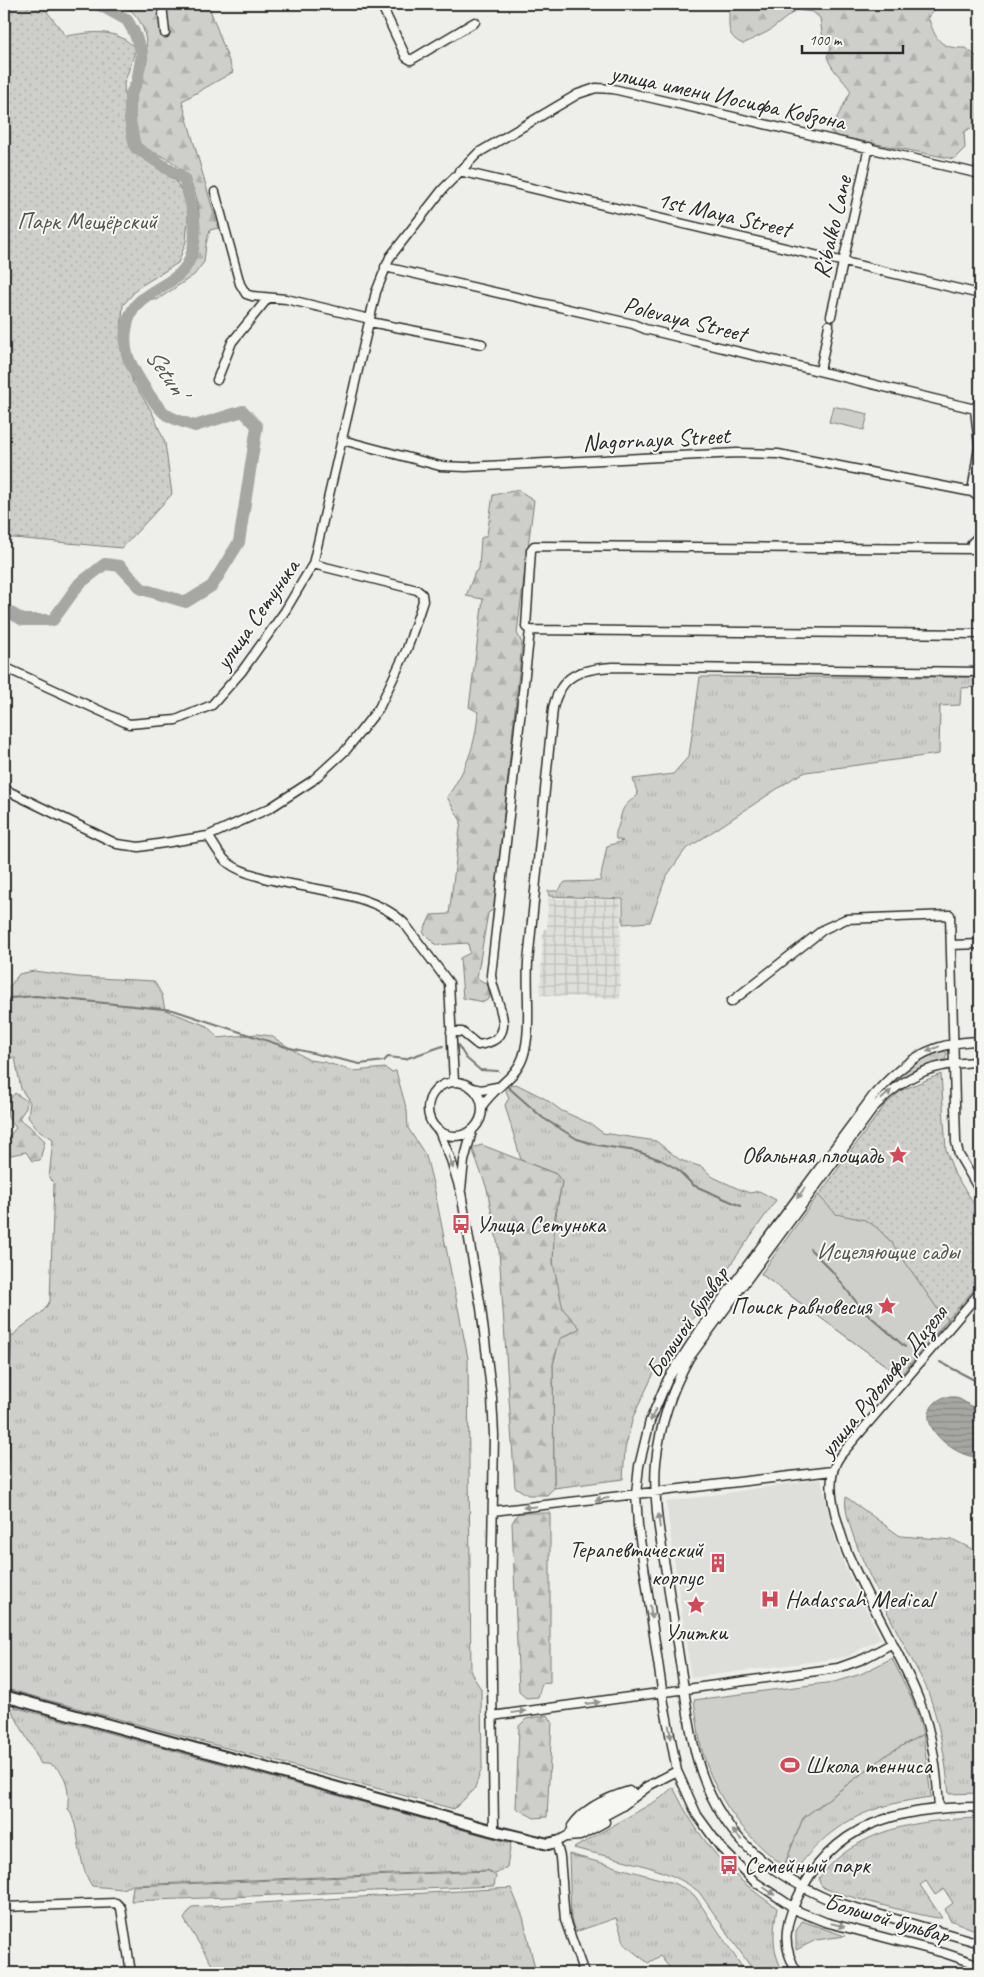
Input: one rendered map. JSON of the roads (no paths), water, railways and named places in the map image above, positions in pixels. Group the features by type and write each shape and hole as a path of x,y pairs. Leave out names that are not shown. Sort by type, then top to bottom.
{"street":[{"path":"162,4 166,32"},
{"path":"380,4 409,60 413,60 475,22"},
{"name":"улица имени Иосифа Кобзона","path":"313,564 370,320 385,268 390,257 459,171 490,145 578,94 596,88 613,89 980,174"},
{"name":"Ribalko Lane","path":"831,316 869,147"},
{"name":"1st Maya Street","path":"459,171 980,294"},
{"path":"216,192 242,289 252,296 286,299 370,320 482,344"},
{"name":"Polevaya Street","path":"385,268 633,324 645,329 975,409"},
{"path":"217,380 232,342 268,298"},
{"path":"820,371 829,325"},
{"path":"980,400 975,409 979,446 972,492 980,498"},
{"name":"Nagornaya Street","path":"342,440 440,466 466,467 737,454 778,454 972,492"},
{"path":"970,549 972,543 980,535"},
{"path":"980,550 538,545 532,550 526,627 530,630 980,634"},
{"name":"улица Сетунька","path":"4,667 129,724 176,720 212,705 242,671 286,611 313,564 417,590 422,594 423,601 407,649 379,708 346,750 312,781 270,808 208,836 139,847 117,844 4,790"},
{"path":"451,1032 462,1032 478,1045 488,1043 497,1038 504,1017 491,976 530,630"},
{"path":"482,1106 496,1087 514,1073 524,1056 527,1032 528,964 553,708 557,693 565,682 585,670 614,667 980,672"},
{"path":"208,836 225,861 242,871 285,884 375,904 396,915 449,983 454,1082"},
{"path":"731,1002 824,929 846,919 950,915 956,1142 964,1167 980,1191"},
{"path":"951,945 980,944"},
{"name":"Большой бульвар","path":"980,1041 953,1043 933,1049 904,1064 873,1096 704,1324 668,1379 656,1406 644,1442 636,1494 638,1526 663,1693 678,1771 697,1815 721,1848 755,1882 793,1908 825,1922 944,1953 980,1965"},
{"name":"Большой бульвар","path":"980,1062 936,1066 912,1076 889,1092 875,1106 710,1327 689,1358 668,1401 658,1448 656,1492 691,1742 697,1764 722,1817 755,1854 772,1868 802,1887 832,1901 980,1943"},
{"path":"494,1831 491,1607 494,1435 489,1360 461,1193 451,1160 439,1131 429,1118 429,1102 438,1088 454,1082 481,1090 496,1087"},
{"path":"461,1193 464,1161 472,1131 481,1118 481,1100 473,1088"},
{"path":"439,1131 455,1136 472,1131"},
{"name":"улица Рудольфа Дизеля","path":"939,1809 928,1729 919,1701 847,1552 833,1493 832,1471 840,1456 980,1292"},
{"path":"4,1460 5,1332"},
{"path":"493,1511 832,1471"},
{"path":"492,1716 838,1668 863,1659 891,1644"},
{"path":"4,1696 494,1831 548,1844 621,1807 650,1785"},
{"path":"584,1973 565,1920 559,1840 579,1816 615,1795 650,1785 678,1771"},
{"path":"798,1973 789,1958 786,1940 793,1908 812,1870 828,1851 853,1833 888,1818 939,1809 980,1807"},
{"path":"4,1907 116,1903 122,1908 131,1973"}],"waterway":[{"name":"Setun'","path":"4,609 23,620 53,620 79,584 105,564 120,566 142,589 186,602 212,586 239,542 257,426 243,411 195,426 170,417 162,411 150,396 127,354 126,335 128,321 133,309 143,298 172,280 185,268 193,251 195,230 190,199 184,179 135,147 130,120 130,96 137,82 142,53 127,20 98,4"},
{"path":"4,1002 10,998 36,996 173,1010 286,1047 360,1064 384,1061 388,1057 405,1059 443,1046"},
{"path":"458,1045 466,1058 480,1070 498,1071"},
{"path":"508,1087 543,1118 577,1139 597,1145 636,1151 661,1160 677,1169 693,1185 741,1206"},
{"path":"810,1249 832,1271 861,1308 905,1347"},
{"path":"940,1362 980,1383"}],"place":[{"name":"Овальная площадь","path":"898,1155"},
{"name":"Улица Сетунька","path":"461,1224"},
{"name":"Поиск равновесия","path":"887,1306"},
{"name":"Терапевтический корпус","path":"718,1563"},
{"name":"Hadassah Medical","path":"770,1599"},
{"name":"Улитки","path":"696,1605"},
{"name":"Школа тенниса","path":"790,1765"},
{"name":"Семейный парк","path":"729,1865"}],"park label":[{"name":"Парк Мещёрский","path":"87,221"},
{"name":"Исцеляющие сады","path":"888,1251"}]}
